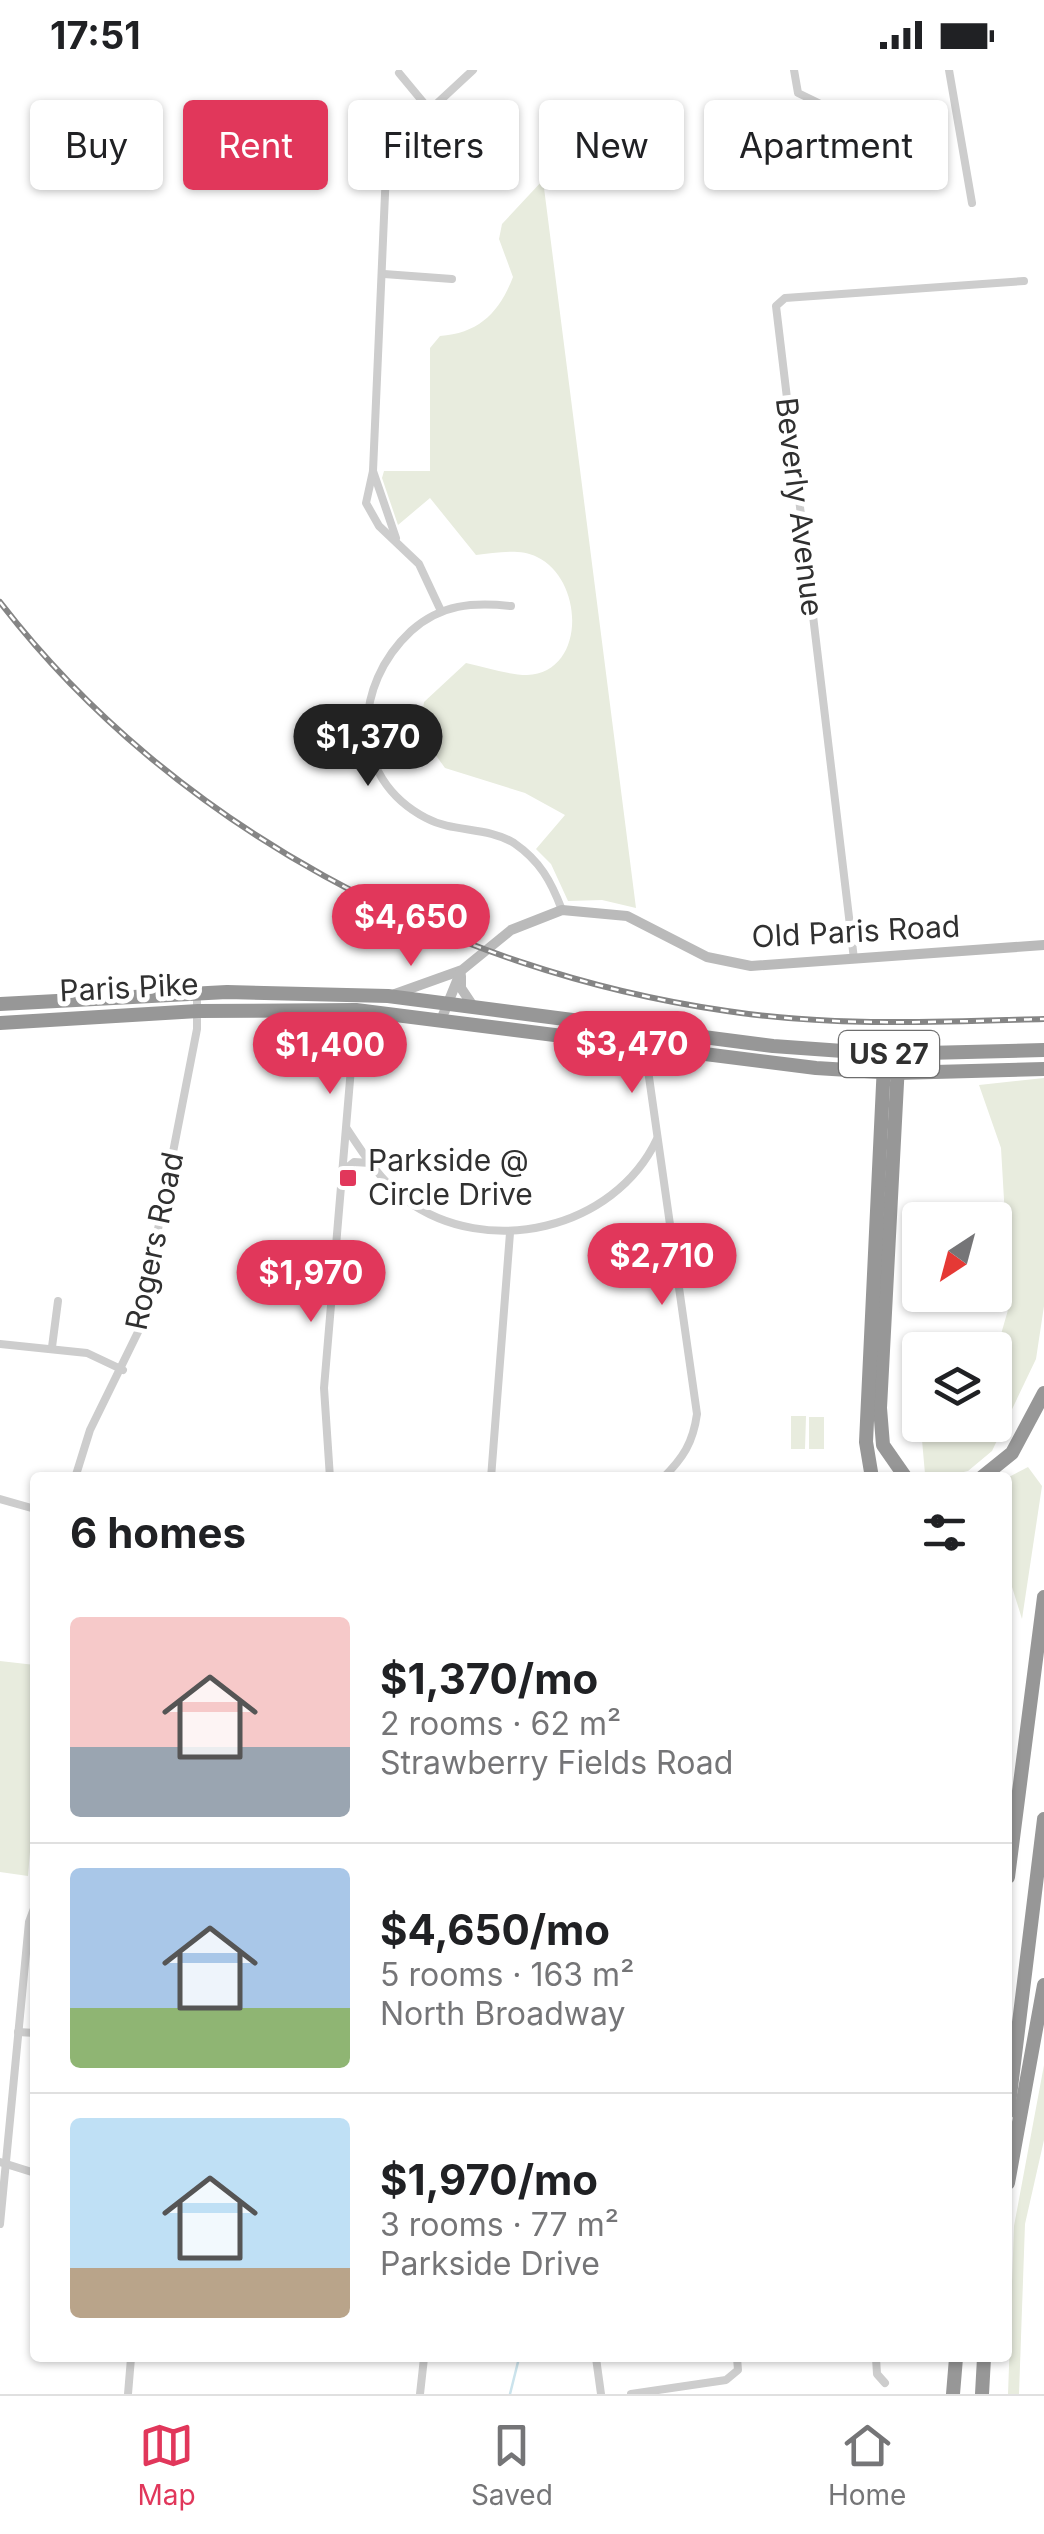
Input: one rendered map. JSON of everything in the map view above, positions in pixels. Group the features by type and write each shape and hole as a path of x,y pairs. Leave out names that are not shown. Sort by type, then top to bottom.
{"highway":[{"name":"Paris Pike","path":"0,1004 196,994 357,1002 441,1020"},
{"name":"US 27","path":"357,1002 388,996 773,1046 892,1054 1044,1050"},
{"name":"Paris Pike","path":"0,1024 357,1002"},
{"name":"US 27","path":"441,1020 645,1049 891,1072 1044,1068"},
{"path":"871,1472 866,1442 892,1054"},
{"path":"891,1072 880,1408 883,1445 902,1472"},
{"path":"987,1472 1021,1440 1044,1394"},
{"path":"1012,1846 1044,1598"},
{"path":"1012,2079 1044,1818"},
{"path":"1012,2161 1044,1986"},
{"path":"953,2394 956,2362"},
{"path":"982,2394 984,2362"}],"street":[{"path":"440,100 472,70"},
{"path":"794,70 798,92 814,100"},
{"path":"949,70 972,202"},
{"path":"399,73 425,100"},
{"path":"384,190 374,471 366,503 379,526 420,564 441,610"},
{"path":"384,274 452,279"},
{"name":"Beverly Avenue","path":"854,959 776,306 786,298 1024,281"},
{"path":"374,471 396,538"},
{"path":"512,606 469,604 441,610 398,644 374,678 367,713 375,761 396,795 416,812 446,826 496,834 528,854 546,873 562,910"},
{"name":"Old Paris Road","path":"388,996 462,970 512,930 562,910 628,916 687,948 730,964 770,966 1044,945"},
{"path":"462,970 461,988 473,1006"},
{"name":"Old Paris Road","path":"443,1002 462,970"},
{"path":"441,1020 445,978"},
{"name":"Rogers Road","path":"77,1472 90,1430 123,1370 138,1332 198,1011 196,994"},
{"path":"330,1472 324,1388 357,1002"},
{"path":"648,1029 645,1049 697,1414 694,1435 683,1457 669,1472"},
{"path":"346,1127 370,1163 404,1198 435,1216 468,1227 510,1233 567,1219 614,1193 636,1174 657,1139"},
{"path":"342,1173 354,1162 370,1163"},
{"path":"491,1472 510,1233"},
{"path":"52,1347 58,1300"},
{"path":"0,1344 86,1352 123,1370"},
{"path":"0,1499 30,1508"},
{"path":"0,2224 30,1917"},
{"path":"18,2032 30,2033"},
{"path":"3,2164 30,2172"},
{"path":"128,2394 131,2362"},
{"path":"420,2394 424,2362"},
{"path":"596,2362 601,2394"},
{"path":"630,2394 678,2391 732,2378 737,2362"},
{"path":"876,2362 877,2374 885,2382"}],"shaded area":[{"path":"539,184 539,190 544,190 636,908 602,900 568,901 551,864 536,849 565,815 525,793 445,768 419,732 424,702 466,663 527,675 546,670 560,659 569,643 570,604 553,569 530,554 476,555 430,498 398,525 382,478 384,471 430,471 430,348 440,336 477,326 501,301 513,277 499,239 502,224"},
{"path":"1044,1078 1044,1306 1036,1359 1012,1409 1012,1332 1002,1332 1007,1312 1012,1312 1012,1202 1004,1202 1001,1148 979,1085"},
{"path":"791,1416 806,1416 805,1449 791,1449"},
{"path":"809,1417 824,1417 824,1449 809,1449"},
{"path":"922,1442 996,1442 992,1451 968,1471 925,1472"},
{"path":"1028,1467 1042,1486 1022,1619 1012,1587 1012,1475"},
{"path":"0,1661 30,1664 30,1852 28,1876 0,1872"},
{"path":"1044,2065 1044,2140 1025,2224 1019,2394 1008,2394 1012,2362 1014,2226"}],"waterway":[{"path":"510,2394 518,2362"}],"railway":[{"path":"0,602 70,683 147,755 233,820 324,876 420,923 520,962 623,991 727,1011 845,1021 1044,1019"}],"place":[{"name":"Parkside @ Circle Drive","path":"348,1178"}]}
